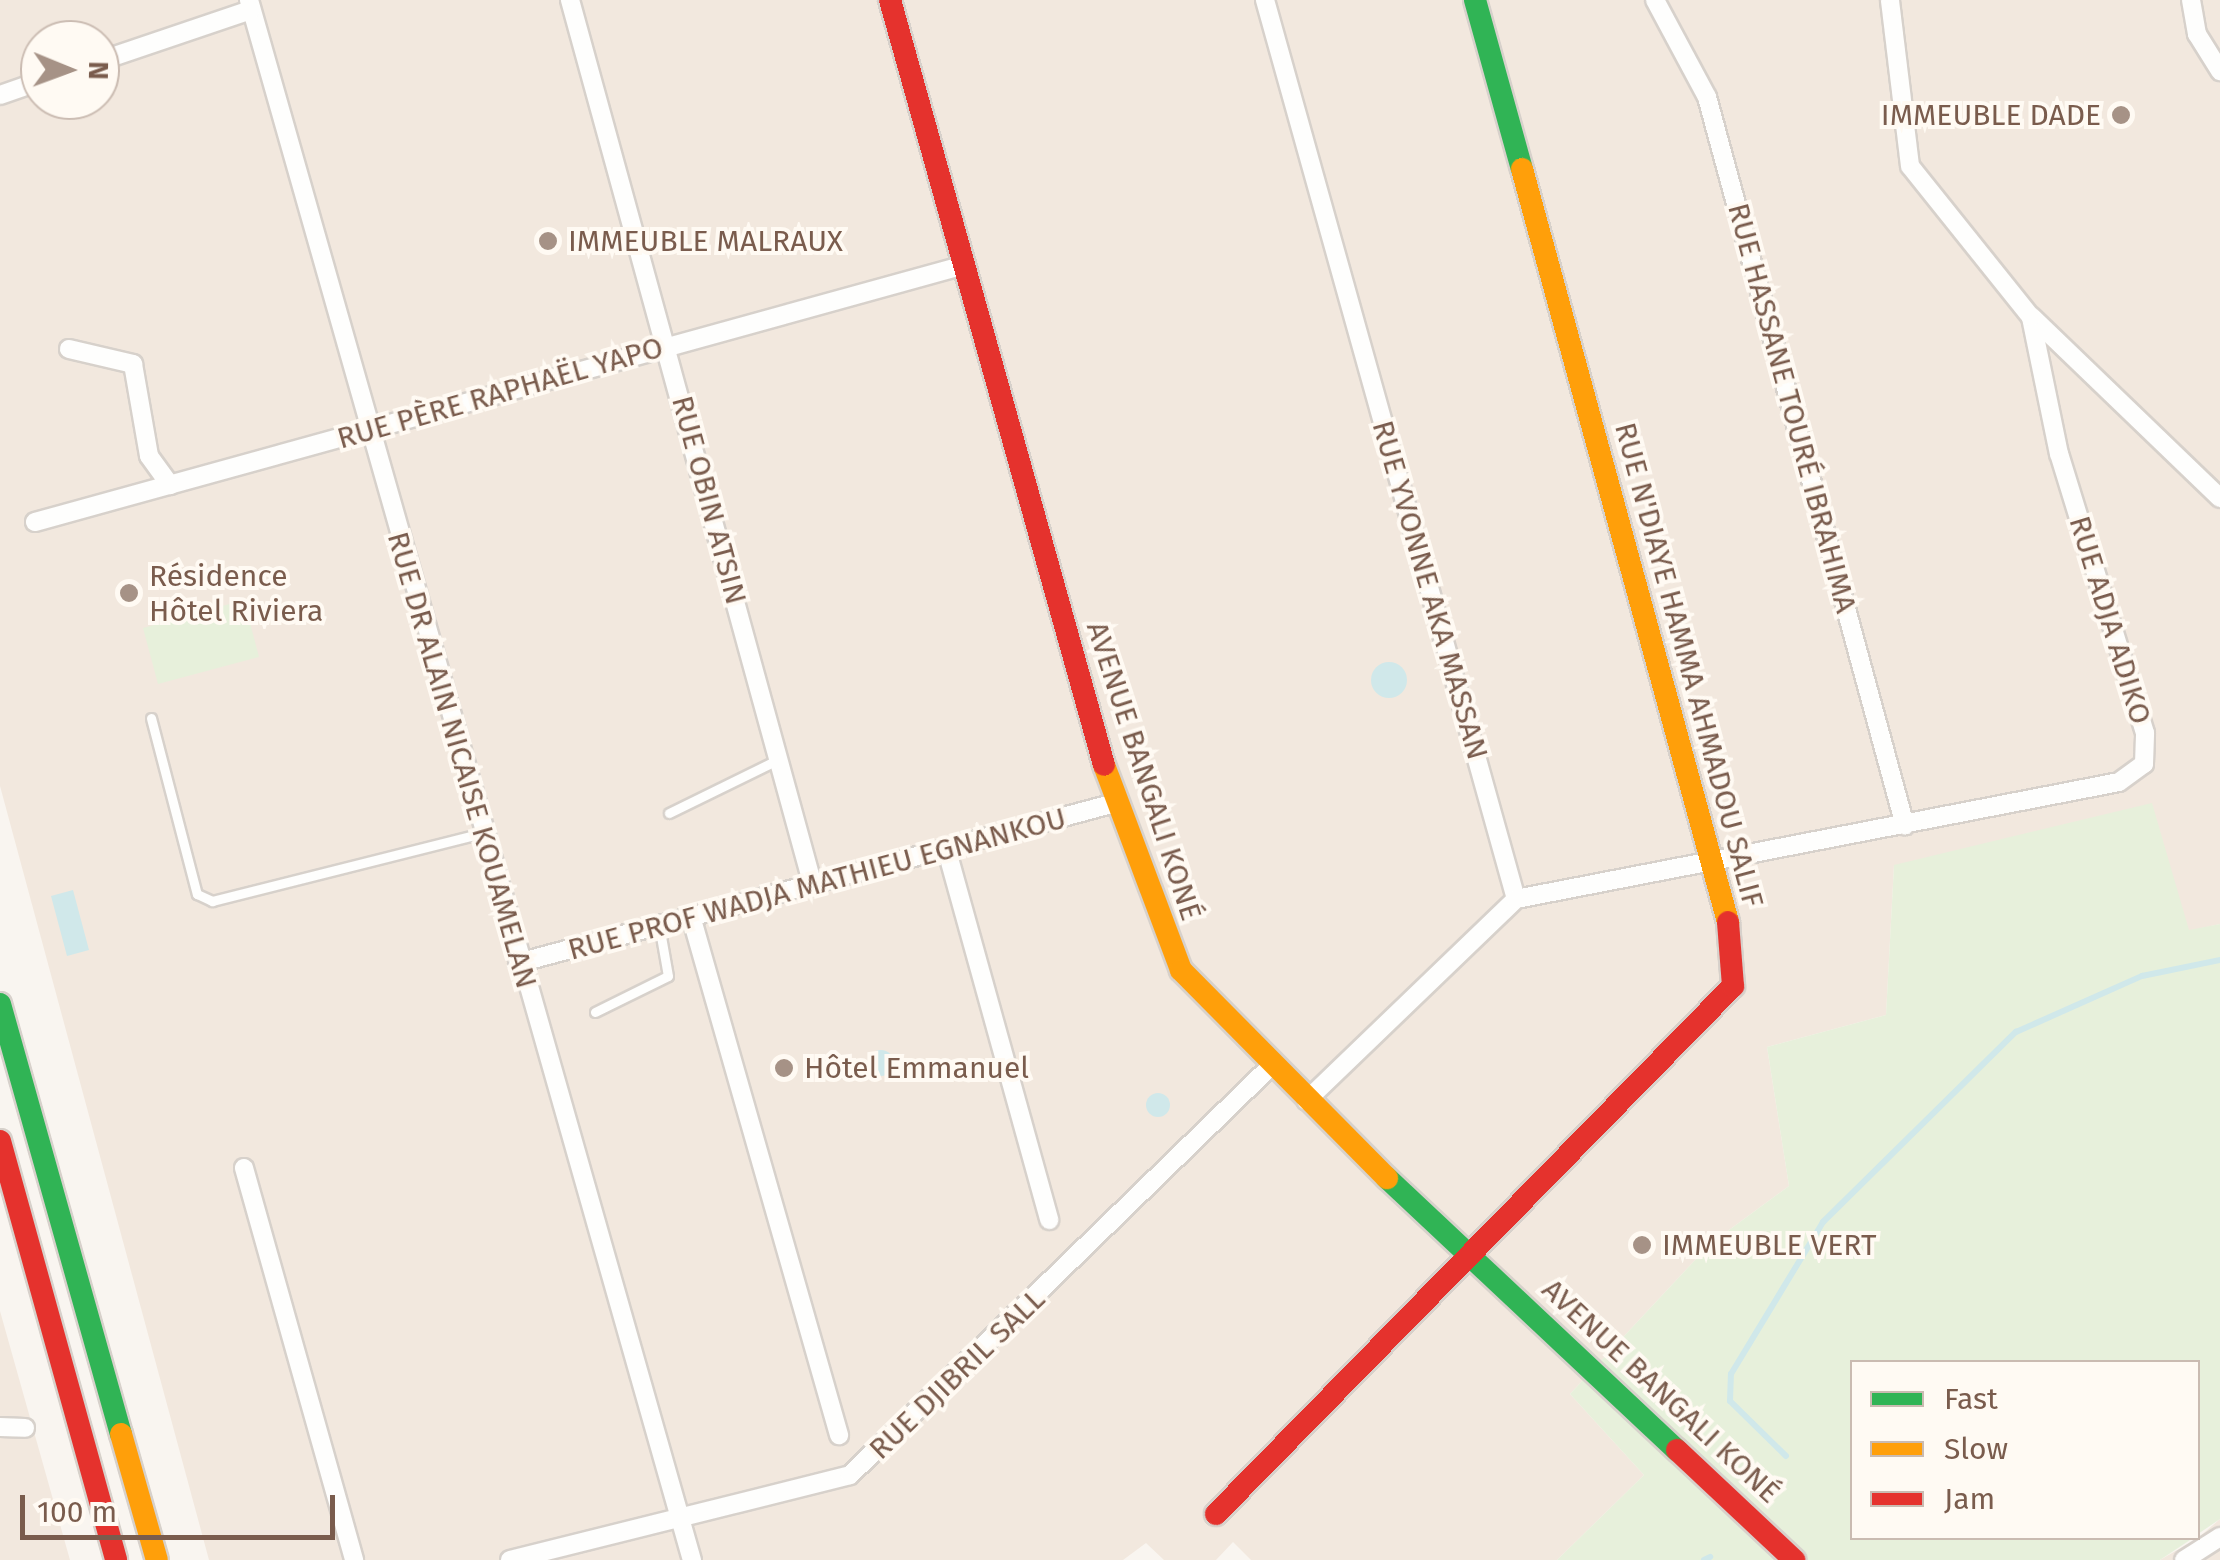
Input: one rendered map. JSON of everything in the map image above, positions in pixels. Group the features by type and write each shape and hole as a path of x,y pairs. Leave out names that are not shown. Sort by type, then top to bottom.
{"street":[{"name":"RUE OBIN ATSIN","path":"570,0 813,886"},
{"name":"AVENUE BANGALI KONÉ","path":"890,0 1116,803 1181,970 1306,1101 1794,1560"},
{"name":"RUE YVONNE AKA MASSAN","path":"1264,0 1516,899"},
{"name":"RUE N'DIAYE HAMMA AHMADOU SALIF","path":"1216,1514 1733,986 1737,960 1713,858 1475,0"},
{"name":"RUE HASSANE TOURÉ IBRAHIMA","path":"1655,0 1707,96 1906,826"},
{"name":"RUE ADJA ADIKO","path":"1516,899 2120,782 2144,764 2145,733 2059,454 2031,317 1910,166 1890,0"},
{"path":"2191,0 2197,34 2220,71"},
{"path":"120,54 250,5"},
{"name":"RUE DR ALAIN NICAISE KOUAMELAN","path":"250,5 676,1520 692,1560"},
{"name":"RUE PÈRE RAPHAËL YAPO","path":"35,522 966,265"},
{"path":"2031,317 2220,498"},
{"path":"69,349 133,364 149,456 170,486"},
{"name":"RUE PROF WADJA MATHIEU EGNANKOU","path":"518,963 1116,803"},
{"path":"946,851 1050,1220"},
{"path":"1306,1101 1516,899"},
{"path":"691,916 839,1435"},
{"path":"0,1004 157,1560"},
{"name":"RUE DJIBRIL SALL","path":"510,1560 850,1476 1271,1066"},
{"path":"0,1142 116,1560"},
{"path":"244,1168 354,1560"},
{"path":"0,1427 24,1428"},
{"path":"2184,1560 2220,1537"}],"lane":[{"path":"151,718 197,894 212,901 482,832"},
{"path":"670,813 779,759"},
{"path":"595,1012 668,976 658,925"}],"shaded area":[{"path":"0,0 2220,0 2220,924 2189,931 1894,865 1886,1015 1767,1047 1789,1186 1710,1244 1570,1394 1644,1475 1557,1560 1251,1560 1233,1542 1216,1560 1164,1560 1146,1543 1123,1560 209,1560 0,786"},
{"path":"0,1311 70,1560 0,1560"},
{"path":"2220,1519 2220,1560 2160,1560 2200,1540"}],"green space":[{"path":"244,600 259,657 158,684 143,628"},
{"path":"2152,803 2189,930 2220,924 2220,1519 2200,1533 2200,1360 1850,1360 1850,1540 2190,1540 2160,1560 1557,1560 1644,1475 1570,1394 1710,1244 1789,1186 1767,1047 1886,1015 1894,865"}],"water":[{"path":"1389,662 1402,667 1407,680 1402,693 1389,698 1376,693 1371,680 1376,667"},
{"path":"73,890 89,950 67,956 51,896"},
{"path":"881,1050 890,1054 894,1063 890,1072 881,1076 872,1072 868,1063 872,1054"},
{"path":"1158,1093 1170,1105 1158,1117 1146,1105"}],"waterway":[{"path":"1786,1456 1730,1401 1731,1374 1823,1222 2016,1032 2142,976 2220,960"},
{"path":"1704,1560 1710,1557"}],"traffic: fast":[{"path":"1475,0 1522,169"},
{"path":"0,1004 121,1434"},
{"path":"1387,1178 1677,1450"}],"traffic: slow":[{"path":"1522,169 1728,922"},
{"path":"1104,765 1181,970 1387,1178"},
{"path":"121,1434 157,1560"}],"traffic: jam":[{"path":"890,0 1104,765"},
{"path":"1216,1514 1733,986 1728,922"},
{"path":"0,1141 116,1560"},
{"path":"1677,1450 1794,1560"}],"place":[{"name":"IMMEUBLE DADE","path":"2121,115"},
{"name":"IMMEUBLE MALRAUX","path":"548,241"},
{"name":"Résidence Hôtel Riviera","path":"129,593"},
{"name":"Hôtel Emmanuel","path":"784,1068"},
{"name":"IMMEUBLE VERT","path":"1642,1245"}]}
